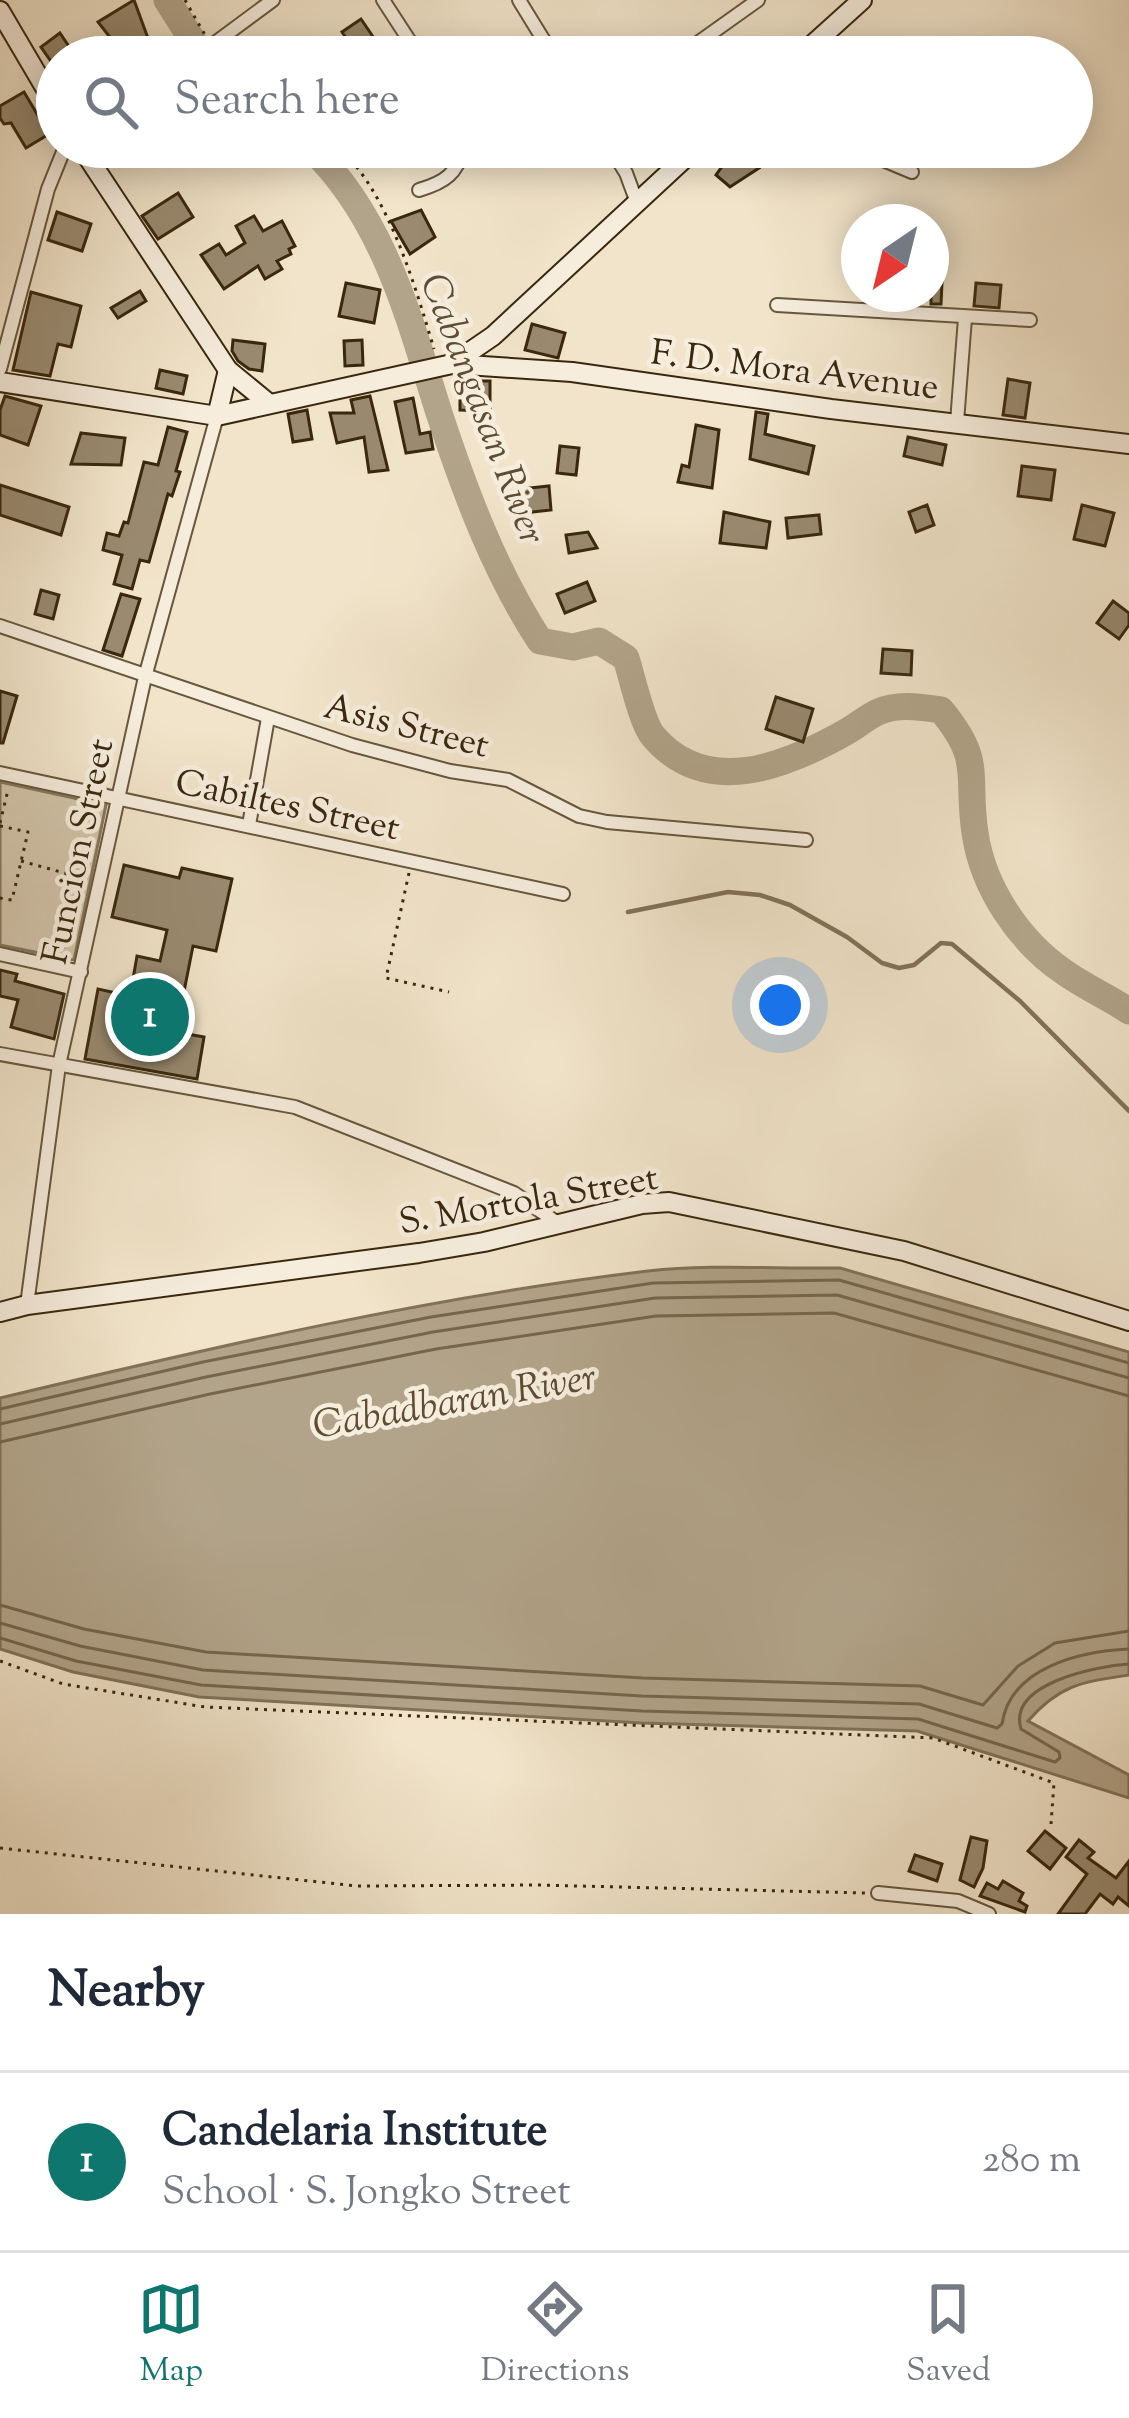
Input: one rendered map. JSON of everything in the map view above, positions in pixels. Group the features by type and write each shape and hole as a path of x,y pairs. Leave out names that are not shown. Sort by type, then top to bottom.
{"street":[{"path":"225,36 272,0"},
{"path":"383,0 406,36"},
{"path":"519,0 541,36"},
{"path":"707,36 758,0"},
{"path":"818,36 848,4"},
{"path":"0,11 36,72"},
{"path":"0,369 56,168"},
{"path":"95,168 228,370 267,402"},
{"path":"419,190 445,182 456,168"},
{"path":"623,168 636,200"},
{"path":"0,382 217,416 438,368 506,323 673,168"},
{"path":"902,168 912,172"},
{"path":"626,172 653,185"},
{"path":"777,305 1030,320"},
{"path":"957,422 965,318"},
{"path":"506,323 501,349 514,368"},
{"name":"F. D. Mora Avenue","path":"438,368 572,372 1129,444"},
{"path":"217,416 228,370"},
{"name":"Funcion Street","path":"27,1305 59,1065 145,677 217,416"},
{"name":"Asis Street","path":"0,626 268,718 450,771 508,780 556,806 607,822 806,841"},
{"path":"249,825 268,718"},
{"name":"Cabiltes Street","path":"6,774 563,894"},
{"path":"0,954 81,972"},
{"path":"0,1054 295,1107 514,1193 560,1224"},
{"name":"S. Mortola Street","path":"0,1312 419,1253 642,1204 692,1206 904,1251 1129,1321"},
{"path":"878,1893 958,1901 988,1914"}],"path":[{"path":"185,0 205,36"},
{"path":"359,168 392,232 438,368"},
{"path":"0,898 12,901 28,832 0,825 6,774"},
{"path":"21,861 100,883"},
{"path":"412,861 386,978 449,992"},
{"path":"0,1661 63,1684 205,1707 934,1738 1054,1783 1052,1824"},
{"path":"0,1848 357,1886 878,1893"}],"shaded area":[{"path":"0,782 106,805 74,960 0,945"}],"water":[{"name":"Cabadbaran River","path":"840,1268 1129,1352 1129,1675 1073,1687 1051,1699 1028,1721 1129,1775 1129,1798 917,1731 641,1723 199,1697 73,1672 0,1649 0,1398 322,1325 566,1282 671,1269"}],"building":[{"path":"134,0 147,36 109,36 98,22"},
{"path":"361,19 373,36 345,36 342,32"},
{"path":"24,92 36,112 36,142 26,148 11,123 4,124 0,118 0,106"},
{"path":"721,168 759,168 730,187 716,175"},
{"path":"178,193 193,217 158,239 142,216"},
{"path":"421,210 435,237 410,254 391,221"},
{"path":"57,212 91,224 82,251 48,240"},
{"path":"254,216 263,231 282,221 295,246 277,261 282,269 265,279 258,266 224,289 201,255 219,244 226,255 245,243 236,226"},
{"path":"346,283 380,290 374,323 339,316"},
{"path":"976,283 1001,285 999,308 974,306"},
{"path":"140,291 146,301 118,318 111,308"},
{"path":"31,292 81,306 71,347 58,344 50,376 13,370"},
{"path":"532,324 565,333 558,358 525,350"},
{"path":"233,340 265,344 262,371 238,361"},
{"path":"362,340 363,365 345,366 344,341"},
{"path":"160,370 187,376 183,394 156,388"},
{"path":"1008,379 1030,383 1025,418 1003,415"},
{"path":"460,381 490,381 490,411 460,410"},
{"path":"5,396 41,406 28,445 0,435"},
{"path":"370,396 388,470 369,472 364,437 337,443 330,413 354,413 351,400"},
{"path":"413,398 420,434 430,432 433,449 406,453 395,402"},
{"path":"307,410 312,439 293,442 288,414"},
{"path":"756,412 768,414 765,434 814,446 808,474 750,459"},
{"path":"696,425 719,430 712,488 678,482 682,465 689,467"},
{"path":"168,427 187,432 172,496 168,494 149,562 140,560 132,589 114,584 122,555 103,550 107,533 119,536 124,522 128,523 144,462 158,465"},
{"path":"81,433 125,438 121,465 71,464"},
{"path":"908,437 946,445 942,465 904,456"},
{"path":"560,446 579,448 576,475 557,473"},
{"path":"1022,466 1055,470 1051,500 1018,496"},
{"path":"0,485 69,507 61,535 0,515"},
{"path":"549,486 551,510 523,513 520,489"},
{"path":"927,505 934,525 916,532 909,512"},
{"path":"1082,505 1114,513 1105,546 1074,539"},
{"path":"724,512 770,522 766,548 720,543"},
{"path":"819,515 821,534 788,538 786,518"},
{"path":"588,532 597,548 569,553 566,535"},
{"path":"587,582 595,601 565,613 557,594"},
{"path":"41,590 59,595 53,619 35,614"},
{"path":"121,594 140,599 122,656 103,650"},
{"path":"1113,601 1129,613 1129,625 1119,639 1097,623"},
{"path":"883,649 912,651 911,675 881,673"},
{"path":"0,691 17,696 3,743 0,743"},
{"path":"776,697 813,709 803,742 766,729"},
{"path":"124,865 179,878 182,868 232,879 216,951 193,946 176,1032 204,1037 197,1079 85,1059 98,989 130,996 137,956 160,961 167,930 112,917"},
{"path":"0,970 17,974 15,981 64,994 54,1039 11,1027 18,1000 0,996"},
{"path":"1045,1831 1066,1848 1050,1869 1028,1851"},
{"path":"971,1837 987,1841 974,1887 960,1880"},
{"path":"1079,1840 1094,1852 1088,1858 1116,1878 1129,1861 1129,1906 1118,1897 1113,1904 1100,1894 1085,1914 1058,1914 1087,1874 1066,1857"},
{"path":"915,1855 942,1864 937,1881 909,1871"},
{"path":"1003,1881 1023,1893 1019,1901 1027,1906 1025,1912 980,1896 987,1883 998,1889"}],"waterway":[{"name":"Cabangasan River","path":"167,0 190,36"},
{"name":"Cabangasan River","path":"330,168 358,206 392,272 471,503 495,560 540,641 573,647 599,641 626,658 649,730 674,755 697,767 722,771 773,765 823,745 886,709 941,710 968,756 979,853 1006,912 1048,959 1129,1011"},
{"path":"628,912 728,892 760,895 790,905 882,963 899,968 914,965 941,943 952,944 1020,1001 1129,1111"}],"place":[{"name":"Candelaria Institute","path":"150,1017"}]}
